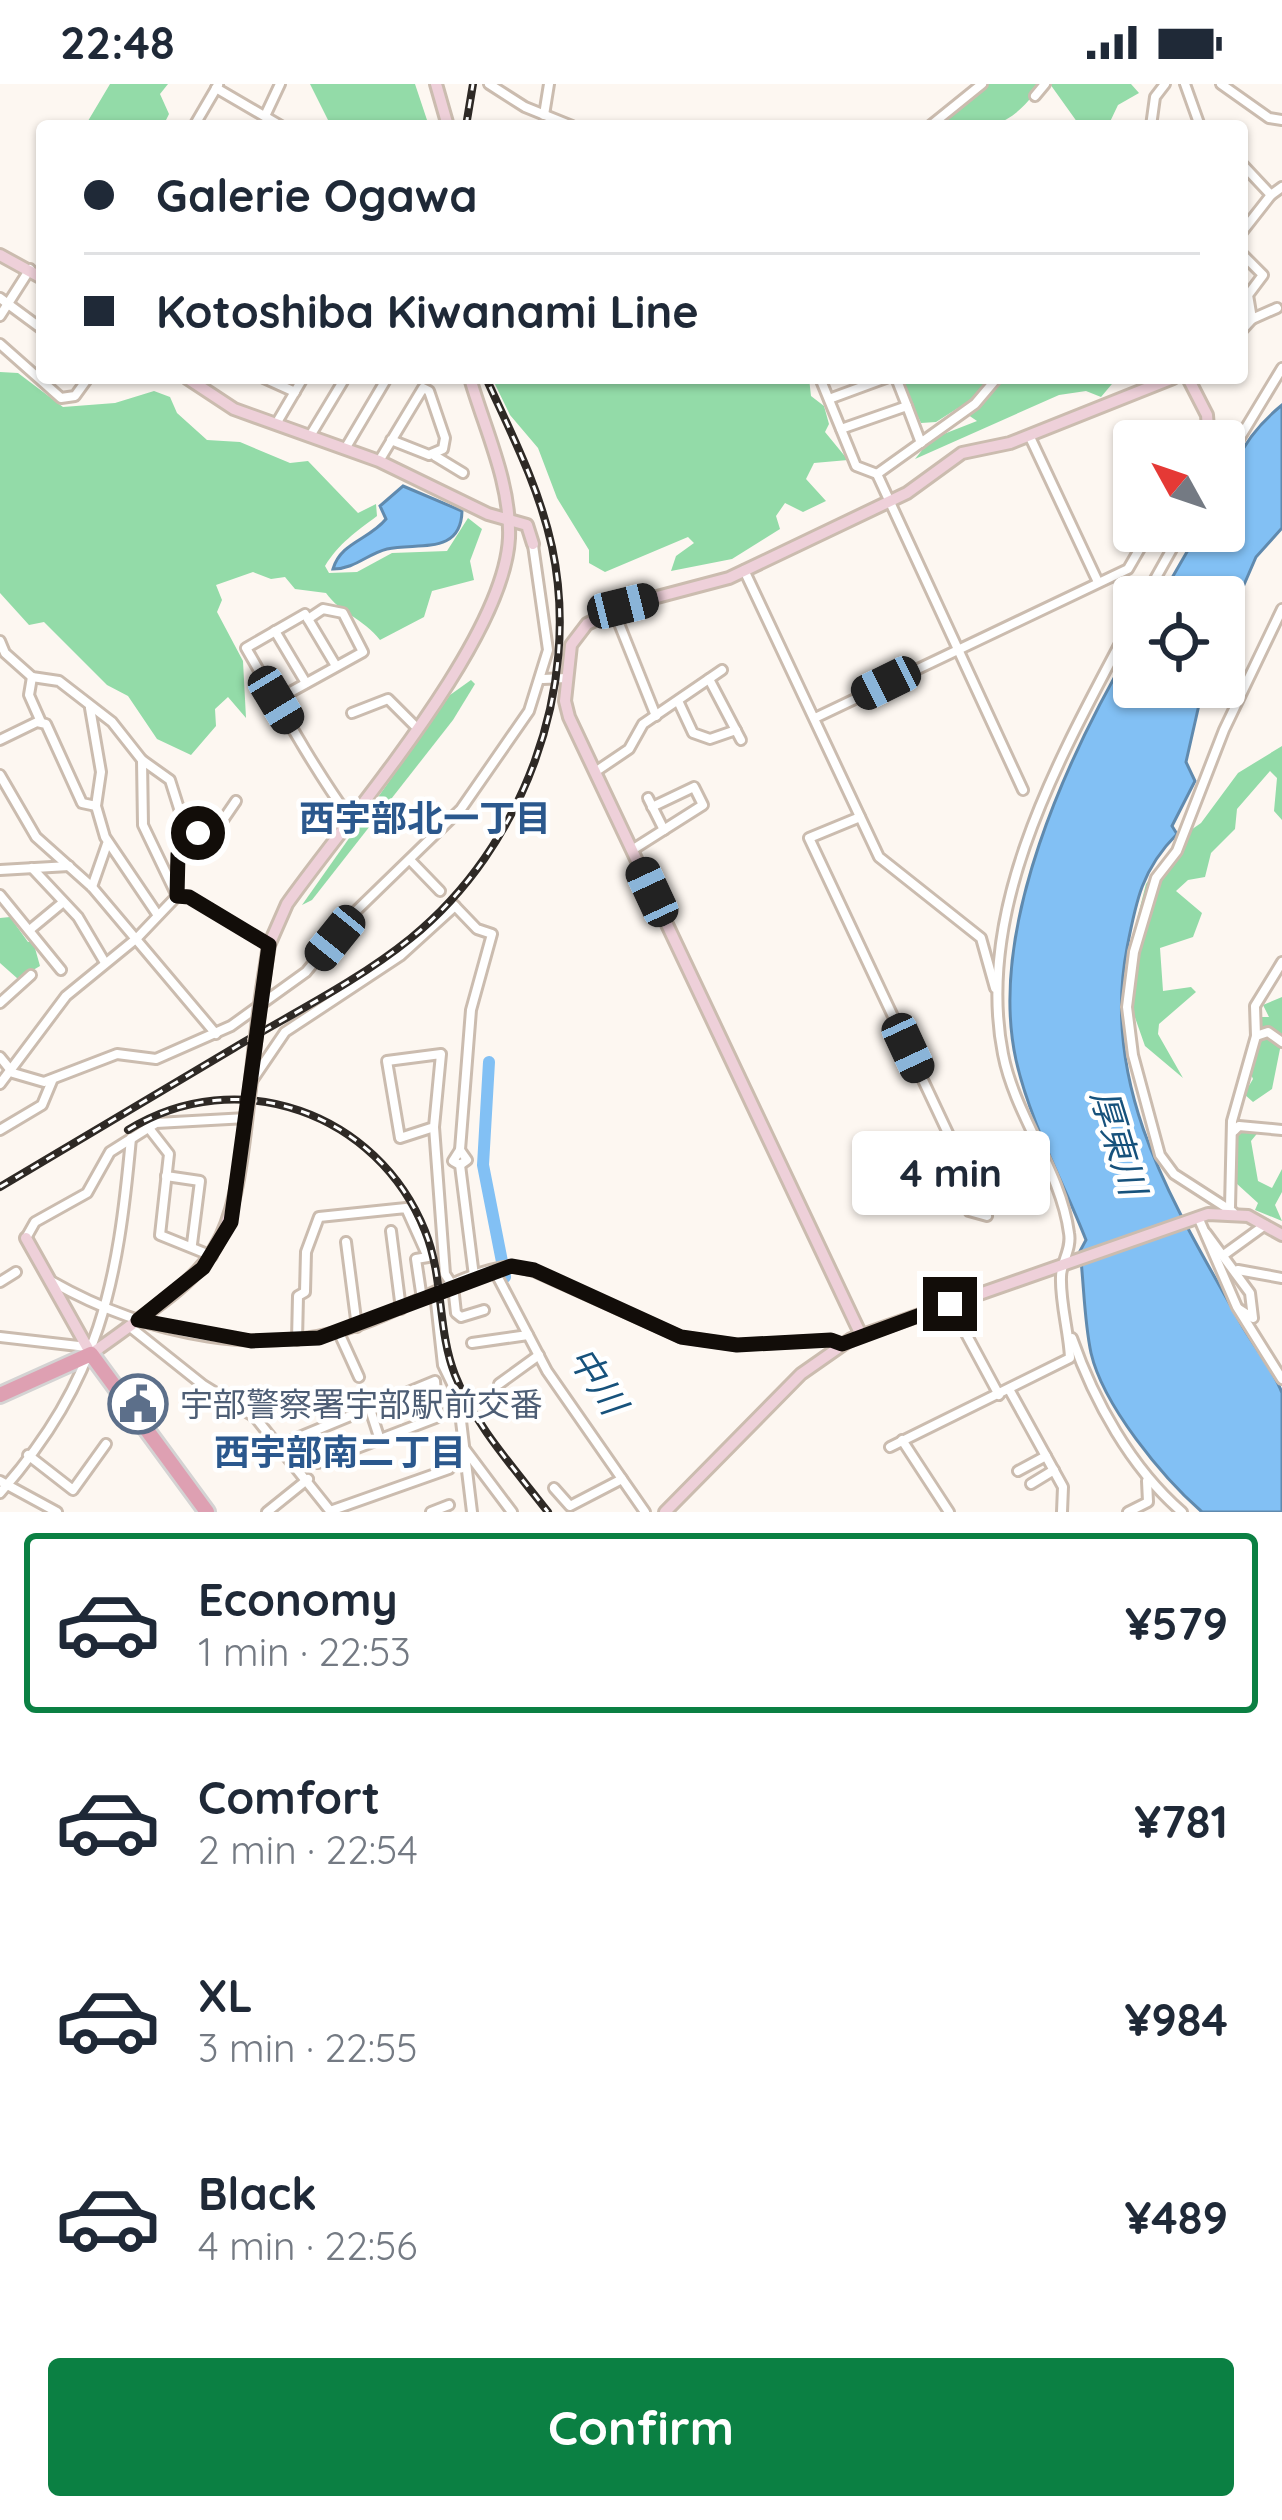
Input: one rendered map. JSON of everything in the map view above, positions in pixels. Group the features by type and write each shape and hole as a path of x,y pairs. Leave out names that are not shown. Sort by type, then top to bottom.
{"main road":[{"path":"436,84 446,120"},
{"path":"0,255 36,274"},
{"path":"196,384 234,409 379,461 527,526 533,544"},
{"path":"0,1395 89,1351 133,1323 181,1289 213,1256 234,1209 269,945 287,904 490,616 504,576 508,520 502,478 472,384"},
{"path":"861,1335 566,707 576,633 614,610 744,570 887,504 962,453 1029,435 1158,384"},
{"path":"1191,384 1208,420"},
{"path":"664,1512 801,1374 861,1335 1232,1210 1282,1235"},
{"path":"26,1238 89,1351 207,1512"}],"street":[{"path":"265,116 280,84"},
{"path":"489,84 557,120"},
{"path":"544,115 549,84"},
{"path":"937,120 982,84"},
{"path":"1035,96 1045,84"},
{"path":"1151,120 1155,97 1165,84"},
{"path":"1185,84 1198,120"},
{"path":"1221,84 1258,112 1282,120"},
{"path":"201,120 217,86 271,120"},
{"path":"1248,170 1271,195"},
{"path":"1248,224 1282,187"},
{"path":"1248,260 1264,275 1248,295 1252,320"},
{"path":"0,316 4,300 30,269"},
{"path":"4,300 36,324"},
{"path":"1248,324 1277,308"},
{"path":"0,344 36,376"},
{"path":"1245,429 1282,368"},
{"path":"45,384 61,398 75,396 84,384"},
{"path":"277,384 295,392"},
{"path":"276,424 300,384"},
{"path":"310,436 341,384"},
{"path":"345,449 383,384"},
{"path":"823,384 856,466 877,474"},
{"path":"829,399 870,384"},
{"path":"898,384 921,442"},
{"path":"877,474 975,404 992,384"},
{"path":"379,461 423,388 429,391 445,438 435,456"},
{"path":"841,429 907,406"},
{"path":"1029,435 1098,582"},
{"path":"391,440 435,456 463,473"},
{"path":"877,474 1023,790"},
{"path":"0,1058 13,1073 52,1081 117,1054 144,1061 216,1034 307,972 357,910 411,861 495,763 543,679 548,627 533,544"},
{"path":"815,718 1128,569 1138,552"},
{"path":"744,570 879,857 981,938 999,1001 1009,1079 1070,1235 1064,1265 1070,1332 1067,1364 890,1447"},
{"path":"276,700 363,652 343,614 323,609 308,619"},
{"path":"1232,1210 1185,1183 1160,1155 1129,1037 1129,985 1156,878 1177,850 1224,730 1282,609"},
{"path":"614,610 656,716"},
{"path":"336,666 305,614 246,648 350,817"},
{"path":"275,631 306,683"},
{"path":"0,641 2,655 32,677 59,681 112,722 142,760 170,780 189,840"},
{"path":"999,1001 1003,943 1030,837 1113,661"},
{"path":"595,772 629,749 637,731 722,670"},
{"path":"32,677 29,694 41,722 56,742 82,803 96,806"},
{"path":"543,679 567,678"},
{"path":"679,703 693,734 717,739 738,735 709,680"},
{"path":"352,713 388,699 415,726"},
{"path":"90,709 100,772 96,806 108,843 157,914"},
{"path":"0,740 41,722"},
{"path":"142,760 143,825 161,868 174,883"},
{"path":"0,775 36,837 92,887 216,1034"},
{"path":"632,850 664,830 703,805 694,787 650,803 664,830"},
{"path":"177,896 178,854 189,840 223,820 236,801"},
{"path":"860,817 809,838 988,1216 969,1211"},
{"path":"92,887 108,843"},
{"path":"411,861 440,891"},
{"path":"0,871 69,866"},
{"path":"32,868 78,917 104,961"},
{"path":"0,895 26,929 61,904"},
{"path":"0,1084 13,1073 66,996 137,938 177,896 189,897 269,945"},
{"path":"250,1086 285,1032 400,956 454,905 477,929 492,934 471,1010 460,1150 467,1156 460,1166 475,1277"},
{"path":"32,928 62,970"},
{"path":"1232,1210 1234,1106 1256,1036 1255,1006 1282,962"},
{"path":"1,999 31,976"},
{"path":"1256,1036 1268,1032 1282,1042"},
{"path":"434,1127 400,1138 387,1061 441,1054 434,1127 443,1259 460,1317 484,1310"},
{"path":"0,1130 42,1105 52,1081"},
{"path":"26,1238 45,1217 87,1193 106,1157 148,1127 170,1118 248,1112"},
{"path":"1231,1137 1239,1126 1282,1130"},
{"path":"148,1127 169,1154 160,1235 213,1256"},
{"path":"0,1493 99,1340 101,1310 116,1275 131,1138"},
{"path":"166,1176 200,1181 192,1244"},
{"path":"297,1340 298,1296 305,1292 306,1252 319,1217 406,1208 428,1257 416,1259 422,1299"},
{"path":"1197,1221 1250,1293 1253,1318 1237,1307"},
{"path":"1197,1221 1237,1307 1282,1379"},
{"path":"1225,1254 1265,1225"},
{"path":"391,1231 401,1309"},
{"path":"346,1242 357,1327"},
{"path":"46,1278 133,1323 251,1341 339,1333 494,1270 534,1270 681,1337 737,1345 831,1340 842,1344"},
{"path":"494,1270 538,1355 645,1512"},
{"path":"1236,1270 1282,1279"},
{"path":"0,1282 16,1273"},
{"path":"435,1293 443,1365 458,1396 472,1512"},
{"path":"950,1304 999,1394"},
{"path":"498,1310 514,1308"},
{"path":"133,1323 203,1385 255,1417 331,1511 449,1469 464,1446"},
{"path":"1070,1332 1094,1391 1146,1479 1182,1512"},
{"path":"339,1333 359,1377"},
{"path":"472,1343 528,1335"},
{"path":"0,1337 89,1351"},
{"path":"499,1384 538,1355"},
{"path":"280,1444 435,1381 438,1417 318,1463"},
{"path":"1010,1391 1063,1486 1063,1512"},
{"path":"369,1406 380,1440"},
{"path":"902,1440 949,1512"},
{"path":"28,1455 73,1490 106,1444"},
{"path":"464,1446 512,1512"},
{"path":"1018,1471 1046,1456"},
{"path":"1031,1484 1054,1470"},
{"path":"267,1512 308,1479"},
{"path":"554,1488 570,1506 622,1479"},
{"path":"1130,1512 1148,1502 1146,1479"},
{"path":"4,1482 57,1512"},
{"path":"625,1512 638,1502"},
{"path":"431,1512 449,1505"}],"green space":[{"path":"110,84 168,84 160,94 169,114 166,120 89,120"},
{"path":"310,84 415,84 427,120 328,120"},
{"path":"988,84 1042,84 1004,120 943,120"},
{"path":"1050,84 1131,84 1139,93 1118,105 1111,120 1076,120"},
{"path":"0,372 18,373 63,407 115,403 154,391 170,397 177,413 207,440 240,442 290,463 308,461 358,513 376,504 377,516 336,551 325,566 329,573 357,572 392,553 447,551 468,518 482,529 470,561 474,580 432,591 424,617 380,640 326,593 295,589 285,577 271,579 253,572 216,585 222,600 217,612 243,661 246,718 228,697 215,709 216,726 191,755 157,739 128,696 107,685 44,622 29,625 0,593"},
{"path":"495,384 810,384 811,396 824,406 829,424 825,432 848,460 814,463 806,479 826,501 803,512 785,503 776,516 780,529 732,559 671,571 676,556 694,543 688,537 605,572 589,563 589,550 557,498 538,448 510,415"},
{"path":"902,384 1112,384 1101,397 1086,391 1059,395 915,459 931,439 977,421 958,408 936,422 921,423"},
{"path":"471,680 475,684 453,720 312,900 302,905 450,695"},
{"path":"1282,746 1282,820 1274,811 1277,778 1270,771 1237,809 1235,829 1211,853 1205,877 1188,880 1176,891 1202,913 1193,937 1160,948 1163,991 1191,987 1196,992 1159,1024 1158,1034 1183,1078 1145,1046 1132,1009 1136,923 1146,884 1178,839 1201,823 1238,773"},
{"path":"10,917 28,942 33,941 40,966 18,979 0,963 0,918"},
{"path":"1282,997 1282,1039 1272,1089 1253,1102 1244,1094 1253,1079 1250,1072 1261,1017 1269,1017 1263,1005"},
{"path":"1243,1129 1260,1130 1251,1141 1258,1181 1272,1188 1282,1169 1282,1192 1275,1205 1282,1221 1255,1210 1258,1203 1236,1183 1233,1143"}],"water":[{"path":"1282,405 1282,528 1256,557 1245,582 1245,576 1173,576 1187,552 1245,552 1245,446"},
{"path":"403,486 462,511 454,535 435,544 387,549 333,569 342,553 386,519 380,506"},
{"name":"厚東川","path":"1113,681 1113,708 1198,708 1186,762 1195,781 1172,826 1177,834 1148,873 1134,915 1121,1000 1124,1049 1133,1097 1168,1189 1282,1393 1282,1512 1202,1512 1152,1460 1108,1395 1091,1353 1087,1328 1080,1251 1086,1240 1038,1129 1016,1060 1010,1009 1023,900 1060,789"}],"waterway":[{"name":"中川","path":"489,1062 483,1165 505,1277"},
{"path":"0,1486 47,1512"}],"railway":[{"path":"467,120 473,84"},
{"path":"0,1187 391,954 450,901 513,811 535,761 550,709 559,601 540,503 489,384"},
{"path":"128,1130 170,1110 214,1100 258,1101 300,1111 339,1129 374,1156 403,1190 425,1231 449,1358 463,1394 548,1512"}],"place":[{"name":"宇部警察署宇部駅前交番","path":"138,1404"}],"district":[{"name":"西宇部北一丁目","path":"425,818"},
{"name":"西宇部南二丁目","path":"340,1452"}],"route":[{"path":"198,833 178,854 177,896 189,897 269,945 231,1222 203,1268 138,1320 251,1341 319,1338 511,1266 534,1270 681,1337 737,1345 831,1340 842,1344 950,1304"}]}
